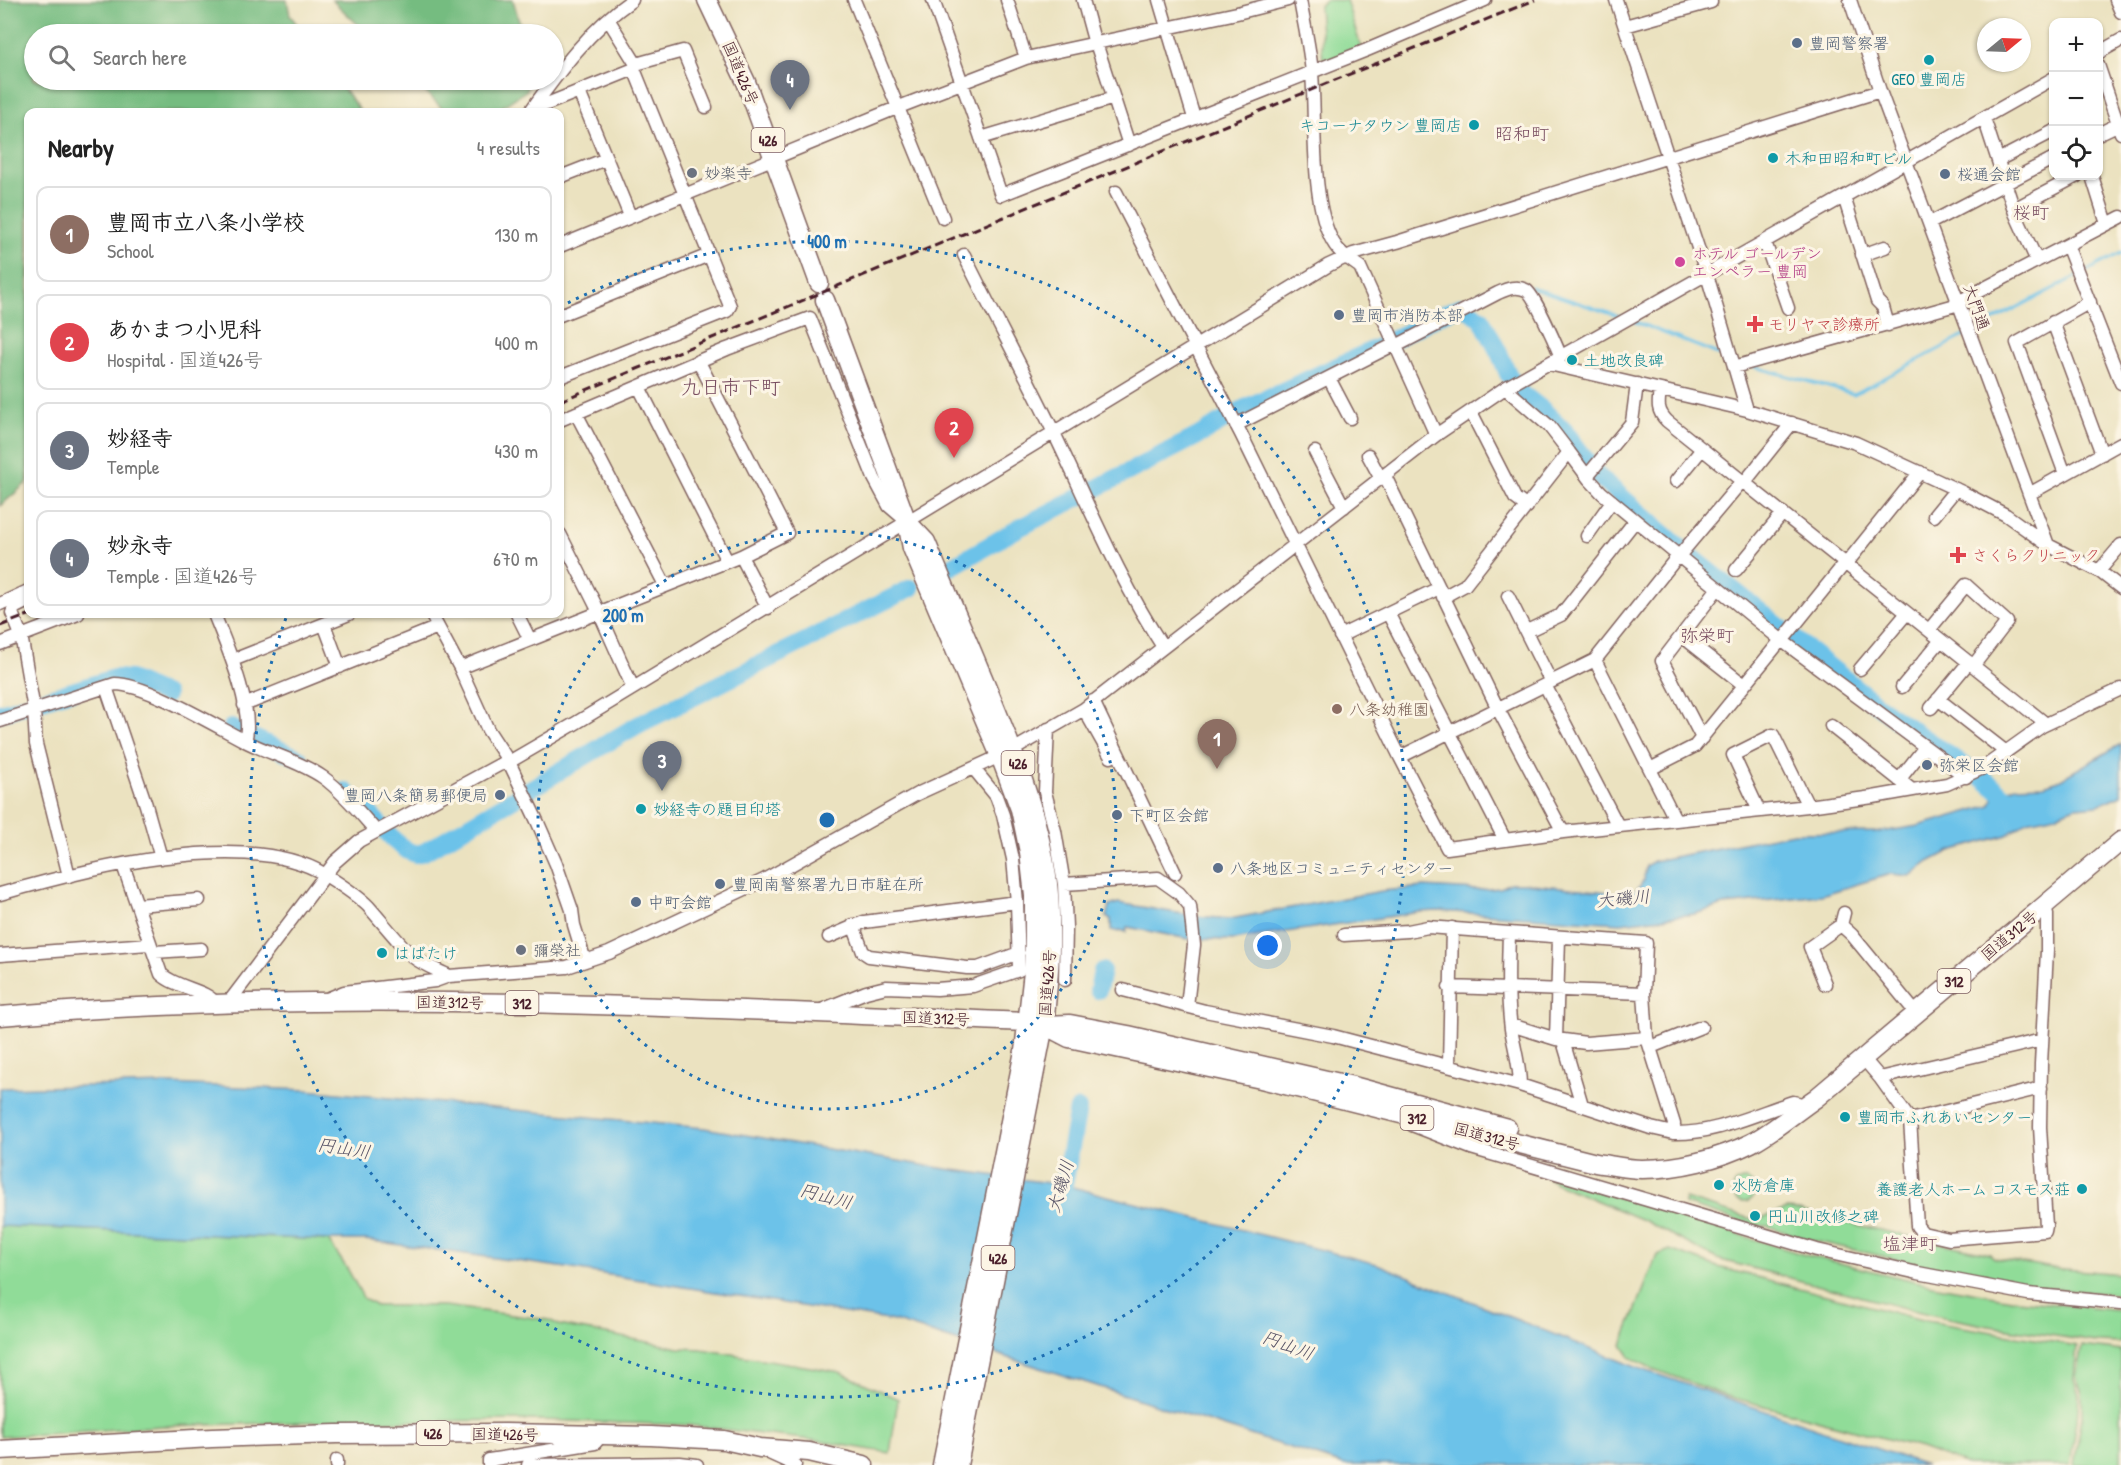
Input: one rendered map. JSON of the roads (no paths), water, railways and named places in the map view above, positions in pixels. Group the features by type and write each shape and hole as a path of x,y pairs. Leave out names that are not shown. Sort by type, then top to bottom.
{"highway":[{"name":"国道426号","path":"707,0 746,82 907,522 926,542 1007,753 1028,791 1044,860 1051,930 1047,971 947,1464"},
{"name":"国道312号","path":"0,1016 222,1003 321,1001 538,1004 1036,1023 1069,1038 1261,1079 1585,1160 1641,1169 1686,1164 1751,1143 1802,1108 2121,841"},
{"name":"国道426号","path":"2,1452 212,1438 336,1434 602,1435 724,1440 760,1448 809,1452 864,1465"}],"street":[{"path":"564,66 576,50 608,19 632,0"},
{"path":"854,0 943,218"},
{"path":"933,0 1001,195 1485,0"},
{"path":"1007,0 1026,58"},
{"path":"1083,0 1129,145"},
{"path":"1158,0 1194,118"},
{"path":"564,244 961,81 1026,58 1288,0"},
{"path":"1300,0 1312,71 1317,178 1326,226 1334,244 1345,257 1360,267 1436,435"},
{"path":"1616,0 1707,275 1747,410"},
{"path":"1625,26 1710,2 1710,0"},
{"name":"大門通","path":"1850,0 1880,91 2048,545"},
{"path":"2116,0 2121,12"},
{"path":"564,375 727,311 730,306 635,67 608,19"},
{"path":"2103,50 2121,40"},
{"path":"539,108 635,67 683,51 706,107"},
{"path":"2100,72 2120,127 2103,132"},
{"path":"321,1001 344,992 435,981 449,976 548,970 585,961 668,926 764,880 917,794 1007,753 1088,705 1436,435 1505,388 2049,81"},
{"path":"533,108 546,90"},
{"path":"123,865 161,974 181,987 222,1003 335,862 359,841 499,765 509,762 768,608 1345,257 1880,91"},
{"path":"579,92 630,216"},
{"path":"981,138 1114,98"},
{"path":"1984,118 2023,233 2037,261"},
{"path":"1998,160 2049,134"},
{"path":"564,175 606,159"},
{"path":"1930,223 2049,161"},
{"path":"2014,208 2069,180"},
{"path":"2093,180 2107,224"},
{"path":"1116,192 1236,425 1447,848 1563,832 1808,806 1947,784 1983,768 2046,724 2121,689"},
{"path":"1844,197 1877,301 1882,307 1888,325"},
{"path":"1734,367 1888,325 1958,303 2121,217"},
{"path":"1765,242 1788,308"},
{"path":"2067,245 2121,383"},
{"path":"1862,255 1885,247"},
{"path":"564,313 709,255"},
{"path":"964,255 1054,433 1114,559 1163,647"},
{"path":"1236,425 1510,288 1527,290 1531,293 1561,357"},
{"path":"2065,474 2017,343 2090,302"},
{"path":"564,418 810,318 874,478 889,506 907,522"},
{"path":"2053,322 2102,454"},
{"path":"460,668 741,556 787,532 699,362"},
{"path":"1549,364 1747,410 1856,443 1956,489 2006,515 2048,545 2099,571 2121,588"},
{"path":"1329,378 1350,418"},
{"path":"1591,472 1632,422 1636,384"},
{"path":"639,387 727,561"},
{"path":"1505,388 1549,426 1569,452 1591,472 1612,501 1682,553 1718,588 1785,636 1966,777"},
{"path":"1660,390 1658,402 1660,414 2046,724"},
{"path":"1470,412 1515,498 1527,507"},
{"path":"576,413 665,585"},
{"path":"1400,757 1595,660 1792,423"},
{"path":"2029,494 2121,443"},
{"path":"1676,481 1702,449"},
{"path":"1315,452 1344,507"},
{"path":"1340,636 1388,612 1465,585 1569,452"},
{"path":"1368,455 1383,477 1498,709 1563,832"},
{"path":"1650,770 1695,746 1920,472"},
{"path":"1934,516 1956,489"},
{"path":"1587,536 1612,501"},
{"path":"1736,570 1783,513"},
{"path":"1527,631 1561,615 1635,520"},
{"path":"564,542 633,688"},
{"path":"2099,571 2121,545"},
{"path":"741,556 768,608"},
{"path":"1929,630 1966,585 2007,622 1934,704 2006,752"},
{"path":"1702,738 1662,661 1718,588"},
{"path":"0,604 24,593"},
{"path":"1508,596 1527,631 1548,684 1618,826"},
{"path":"24,603 14,608 12,613 21,635 33,706 36,744 69,876"},
{"path":"1388,612 1505,840"},
{"path":"1860,669 1907,613"},
{"path":"0,644 67,618"},
{"path":"219,618 233,660 244,705 246,736"},
{"path":"233,660 339,618"},
{"path":"433,618 460,668 488,730 509,762 556,864 572,910 573,925 585,961"},
{"path":"519,618 530,640"},
{"path":"324,624 340,667"},
{"path":"244,705 438,627"},
{"path":"1682,636 1744,685"},
{"path":"1902,687 1941,640"},
{"path":"1595,660 1675,819"},
{"path":"0,721 33,706 124,684 140,689 229,731 246,736 325,779 381,828"},
{"path":"106,687 146,805 161,858"},
{"path":"1088,705 1112,758 1118,764 1123,765 1175,873"},
{"path":"1831,726 1912,790"},
{"path":"1047,971 1064,884 1055,831 1045,792 1048,729"},
{"path":"1760,811 1733,755 1773,735 1808,806"},
{"path":"1899,780 1925,747"},
{"path":"974,769 996,796 1003,815 1013,859 1019,953"},
{"path":"0,894 69,876 161,858 202,852 264,855 312,868 325,875 366,904 415,958 449,976"},
{"path":"1064,884 1158,878 1179,893 1190,906 1194,945 1187,1006"},
{"path":"137,905 199,900"},
{"path":"829,937 864,922 1017,902"},
{"path":"1863,1058 1910,1120 1917,1226 1923,1233 1949,1239 2045,1231 2040,1127 2047,951 2047,914 2044,905"},
{"path":"1825,984 1810,947 1843,919 1852,935 1916,1013"},
{"path":"853,925 863,952 869,956 978,968 1019,953"},
{"path":"1344,935 1408,931 1428,927 1646,943 1644,993 1649,1042 1674,1124 1673,1133"},
{"path":"1449,1065 1452,928"},
{"path":"1509,934 1508,989 1520,1085"},
{"path":"1560,938 1557,990 1559,1040 1582,1105"},
{"path":"0,956 152,948 201,949"},
{"path":"1019,953 1047,971"},
{"path":"815,1013 866,992 886,987 937,989 973,986 1047,971"},
{"path":"1449,987 1644,993"},
{"path":"1123,990 1187,1006 1334,1036 1449,1065 1520,1085 1650,1128 1673,1133 1693,1134 1709,1131 1793,1102 1798,1103 1802,1108"},
{"path":"1511,1025 1559,1040 1586,1043 1649,1042 1701,1027"},
{"path":"1880,1078 2042,1040"},
{"path":"1910,1120 2041,1088"},
{"path":"1412,1125 1471,1148 1818,1250 1918,1273 2028,1294 2121,1303"},
{"path":"489,1465 489,1460 595,1443 602,1435"},
{"path":"760,1448 795,1465"},
{"path":"529,1465 680,1463 697,1465"}],"water":[{"path":"2121,744 2121,795 2098,805 2076,807 2056,815 2027,821 2007,835 1950,851 1929,862 1910,876 1891,874 1821,895 1724,905 1695,914 1621,923 1438,911 1420,912 1233,940 1189,939 1127,927 1126,932 1120,930 1119,932 1111,930 1111,919 1106,917 1109,906 1118,903 1195,916 1230,919 1382,891 1424,887 1478,890 1500,888 1510,883 1626,894 1639,887 1646,866 1654,861 1793,833 1881,832 1918,826 1991,805 1993,798 2015,786 2044,785 2059,780"},
{"name":"円山川","path":"170,1084 306,1090 704,1128 946,1169 1064,1185 1377,1264 1638,1368 1925,1465 1344,1465 894,1321 567,1268 365,1240 0,1226 0,1088"}],"waterway":[{"path":"2083,273 2121,253"},
{"path":"1971,332 2077,276"},
{"path":"1465,304 1493,286 1512,283"},
{"path":"1531,287 1624,318"},
{"path":"951,567 1019,528 1198,436 1245,408 1462,306 1481,318 1509,376 1520,392 1565,431 1598,476 1677,545 1889,714 1984,779 2018,807"},
{"path":"1633,321 1728,358"},
{"path":"1751,366 1854,394 1966,335"},
{"path":"345,791 397,843 416,854 424,852 636,726 911,588"},
{"path":"0,713 114,678 130,679 166,695"},
{"path":"231,728 299,758"},
{"name":"大磯川","path":"1098,990 1102,971"},
{"name":"大磯川","path":"1056,1206 1064,1185 1078,1109"}],"railway":[{"path":"564,399 1335,80 1535,0"},
{"path":"0,626 24,617"}],"place":[{"name":"豊岡警察署","path":"1797,43"},
{"name":"GEO 豊岡店","path":"1929,60"},
{"name":"妙永寺","path":"790,110"},
{"name":"キコーナタウン 豊岡店","path":"1474,125"},
{"name":"木和田昭和町ビル","path":"1773,158"},
{"name":"妙楽寺","path":"692,173"},
{"name":"桜通会館","path":"1945,174"},
{"name":"ホテル ゴールデン エンペラー 豊岡","path":"1680,262"},
{"name":"豊岡市消防本部","path":"1339,315"},
{"name":"モリヤマ診療所","path":"1755,324"},
{"name":"土地改良碑","path":"1572,360"},
{"name":"あかまつ小児科","path":"954,458"},
{"name":"さくらクリニック","path":"1958,555"},
{"name":"八条幼稚園","path":"1337,709"},
{"name":"弥栄区会館","path":"1927,765"},
{"name":"豊岡市立八条小学校","path":"1217,769"},
{"name":"妙経寺","path":"662,791"},
{"name":"豊岡八条簡易郵便局","path":"500,795"},
{"name":"妙経寺の題目印塔","path":"641,809"},
{"name":"下町区会館","path":"1117,815"},
{"name":"八条地区コミュニティセンター","path":"1218,868"},
{"name":"豊岡南警察署九日市駐在所","path":"720,884"},
{"name":"中町会館","path":"636,902"},
{"name":"彌榮社","path":"521,950"},
{"name":"はばたけ","path":"382,953"},
{"name":"豊岡市ふれあいセンター","path":"1845,1117"},
{"name":"水防倉庫","path":"1719,1185"},
{"name":"養護老人ホーム コスモス荘","path":"2082,1189"},
{"name":"円山川改修之碑","path":"1755,1216"}],"district":[{"name":"昭和町","path":"1522,133"},
{"name":"桜町","path":"2031,212"},
{"name":"九日市下町","path":"731,386"},
{"name":"弥栄町","path":"1707,635"},
{"name":"塩津町","path":"1910,1243"}]}
